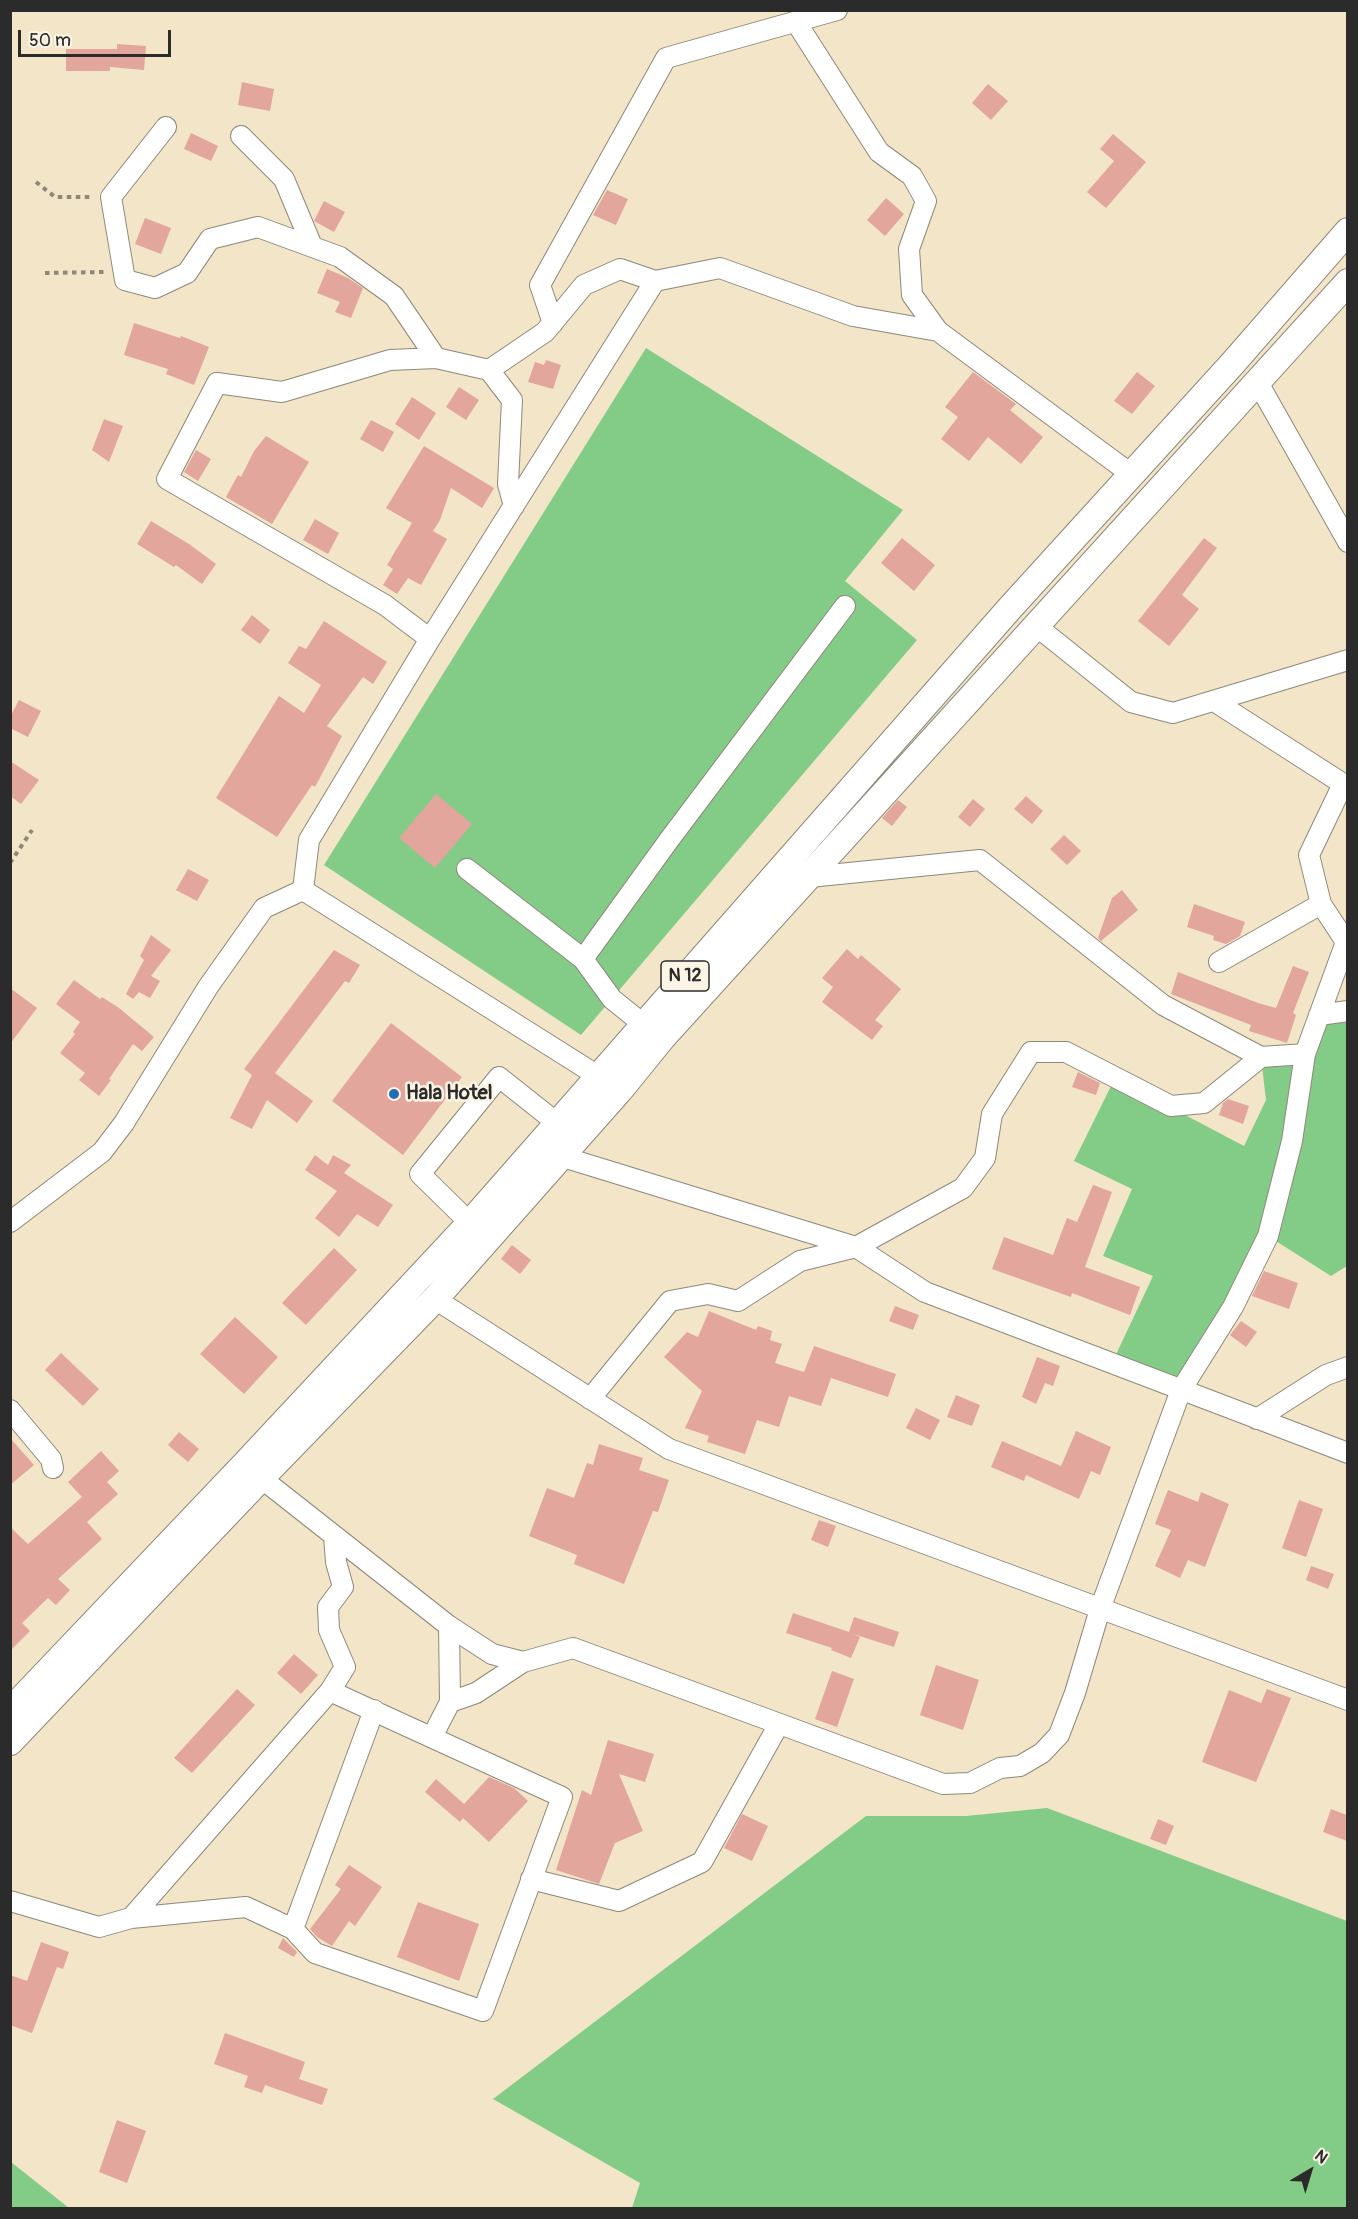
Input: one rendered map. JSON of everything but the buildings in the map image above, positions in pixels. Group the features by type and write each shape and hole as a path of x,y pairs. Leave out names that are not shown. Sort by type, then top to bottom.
{"main road":[{"name":"N 12","path":"10,1711 470,1223 1002,616 1233,363 1347,231"},
{"name":"N 12","path":"10,1742 435,1299 620,1090 663,1037 1347,282"},
{"path":"745,909 765,925"}],"street":[{"path":"553,323 540,285 666,58 837,10"},
{"path":"796,22 879,152 912,176 927,201 909,249 912,295 938,331 1131,474"},
{"path":"166,127 111,197 126,280 154,288 187,273 210,239 258,227 340,257 394,296 436,358"},
{"path":"241,136 284,179 312,246"},
{"path":"489,370 545,332 585,285 620,269 655,281 720,268 853,316 938,331"},
{"path":"303,890 309,840 430,639 655,281"},
{"path":"430,639 385,605 167,479 217,383 282,392 390,360 436,358 489,370 512,400 508,484 514,506"},
{"path":"1257,381 1347,542"},
{"path":"583,959 669,840 845,606"},
{"path":"1035,625 1131,702 1173,713 1347,660"},
{"path":"450,1702 476,1693 523,1662 573,1647 943,1784 970,1783 1000,1768 1020,1766 1042,1753 1059,1735 1075,1693 1100,1609 1181,1390 1233,1307 1268,1236 1292,1141 1305,1054 1346,942 1321,904 1309,855 1345,785 1214,701"},
{"path":"809,877 980,860 1162,1005 1262,1057 1305,1054"},
{"path":"467,869 583,959 612,999 643,1024"},
{"path":"303,890 598,1076"},
{"path":"10,1222 102,1152 124,1123 208,987 264,908 303,890"},
{"path":"1219,962 1321,904"},
{"path":"1319,1015 1347,1011"},
{"path":"590,1399 670,1301 708,1294 738,1301 800,1261 856,1246 963,1188 985,1158 992,1114 1031,1052 1066,1052 1171,1106 1204,1103 1262,1057"},
{"path":"470,1223 420,1174 499,1077 557,1122"},
{"path":"534,1149 856,1246 925,1292 1347,1453"},
{"path":"435,1299 669,1449 1347,1700"},
{"path":"1257,1419 1326,1376 1347,1367"},
{"path":"10,1410 51,1459 53,1468"},
{"path":"261,1478 449,1626 492,1654 523,1662"},
{"path":"131,1918 330,1691 345,1667 329,1630 328,1607 343,1587 336,1562 334,1536"},
{"path":"432,1737 450,1702 449,1626"},
{"path":"10,1901 99,1927 131,1918 246,1907 293,1929 315,1953 483,2011 562,1797 330,1691"},
{"path":"293,1929 374,1710"},
{"path":"531,1879 619,1901 702,1862 779,1724"}],"path":[{"path":"36,182 55,197 111,197"},
{"path":"45,273 124,272"},
{"path":"10,863 32,831"}],"green space":[{"path":"646,348 903,510 845,581 917,640 581,1035 324,865"},
{"path":"1347,1011 1347,1266 1331,1276 1268,1236 1181,1390 1112,1363 1153,1276 1103,1256 1132,1189 1074,1161 1115,1078 1244,1146 1266,1100 1261,1057 1305,1054 1319,1015"},
{"path":"1047,1808 1347,1921 1347,2208 632,2208 640,2183 493,2099 866,1816 966,1816"},
{"path":"11,2162 69,2208 11,2208"}],"place":[{"name":"Hala Hotel","path":"394,1094"}]}
